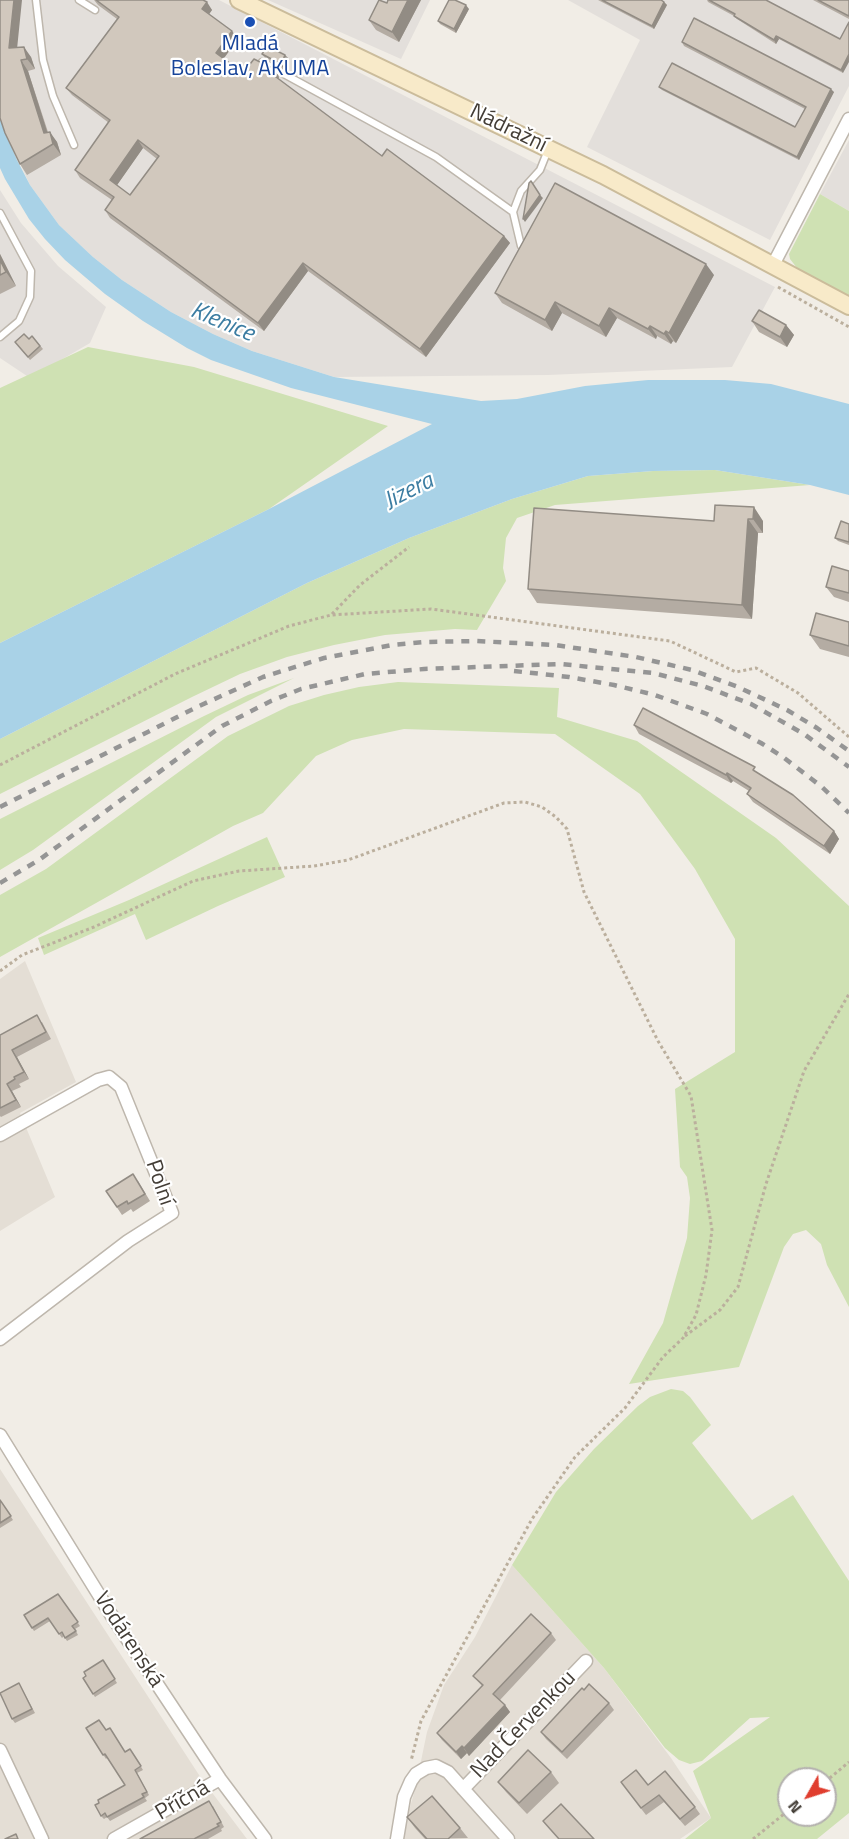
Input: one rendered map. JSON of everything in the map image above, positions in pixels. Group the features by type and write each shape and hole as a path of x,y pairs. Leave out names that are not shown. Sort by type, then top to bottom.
{"street":[{"name":"Nádražní","path":"250,2 603,175 849,306"},
{"path":"773,265 849,119"},
{"name":"Polní","path":"0,1135 98,1080 109,1077 121,1087 172,1213 128,1240 0,1339"},
{"name":"Vodárenská","path":"0,1436 112,1616 220,1779 265,1839"},
{"name":"Nad Červenkou","path":"463,1789 585,1661"},
{"path":"0,1750 42,1839"},
{"name":"Nad Červenkou","path":"416,1774 426,1768 436,1766 448,1772 508,1839"},
{"path":"397,1839 404,1797 416,1774"},
{"name":"Příčná","path":"114,1839 220,1779"}],"lane":[{"path":"36,0 44,60 53,96 74,145"},
{"path":"79,0 94,10"},
{"path":"262,62 436,157 513,212"},
{"path":"521,246 513,212 521,191 540,170 549,149"},
{"path":"0,213 31,271 30,297 18,321 0,337"}],"path":[{"path":"331,615 360,585 409,547"},
{"path":"0,765 175,674 289,626 331,615 431,609 670,641 736,672 756,668 798,693 849,737"},
{"path":"0,970 22,955 94,927 193,881 239,871 314,866 348,860 504,803 525,802 542,807 567,829 584,892 658,1041 691,1096 712,1230 706,1275 696,1315 683,1338"},
{"path":"416,1774 411,1761 421,1721 532,1519 575,1457 625,1408 657,1365 683,1338 720,1310 738,1287 766,1185 804,1071 849,994"},
{"path":"837,1772 849,1762"},
{"path":"753,1839 777,1820"}],"shaded area":[{"path":"0,0 219,0 775,287 732,367 548,375 334,377 252,351 171,312 122,280 59,225 30,185 5,131 0,112"},
{"path":"268,0 430,0 401,59"},
{"path":"568,0 849,0 849,86 770,240 587,147 640,40"},
{"path":"849,140 849,211 820,194"},
{"path":"0,190 21,223 58,266 106,307 90,343 30,378 0,358"},
{"path":"25,961 76,1082 20,1113 55,1197 0,1231 0,979"},
{"path":"0,1469 201,1778 247,1839 0,1839"},
{"path":"512,1565 604,1668 671,1758 711,1818 680,1839 404,1839 405,1824 415,1790 427,1732 444,1685 475,1637"}],"green space":[{"path":"820,194 849,211 849,296 797,268 790,259 789,254"},
{"path":"88,347 194,367 388,426 269,509 0,643 0,388"},
{"path":"715,470 810,485 555,505 517,518 506,538 503,568 506,581 477,630 455,629 385,635 287,657 240,674 0,794 0,739 307,583 409,538 512,499 588,476 653,471"},
{"path":"294,678 216,717 33,850 0,870 0,819 202,717 248,695"},
{"path":"398,682 559,688 557,717 637,741 776,838 849,906 849,1307 827,1265 821,1244 806,1230 793,1234 784,1247 739,1367 629,1384 663,1323 687,1238 690,1198 687,1177 680,1167 675,1089 735,1052 735,939 695,869 640,794 555,734 404,729 352,740 316,756 263,813 233,826 0,957 0,895 46,869 228,736 289,706 359,687"},
{"path":"267,837 285,877 146,940 135,914 44,955 38,938 129,900"},
{"path":"671,1389 683,1391 711,1425 692,1443 752,1520 793,1495 849,1581 849,1813 837,1823 837,1767 777,1767 777,1827 832,1827 817,1839 685,1839 711,1818 693,1771 770,1717 750,1718 702,1761 690,1764 679,1760 665,1748 604,1668 512,1565 556,1492 594,1449 650,1397"}],"water":[{"name":"Jizera","path":"0,112 5,131 30,185 59,225 122,280 171,312 213,334 252,351 334,377 481,401 517,399 585,386 648,380 725,380 771,384 849,404 849,495 810,485 715,470 653,471 588,476 512,499 409,538 307,583 0,739 0,643 269,509 432,424 291,388 211,360 143,321 105,294 65,260 45,239 29,219 5,179 0,168"}],"building":[{"path":"0,0 14,0 9,48 24,47 27,59 21,60 44,133 50,132 53,144 20,164 0,118"},
{"path":"96,0 203,0 207,2 202,9 232,31 216,53 243,73 254,59 274,69 272,74 382,156 387,149 504,236 420,349 303,263 258,323 105,210 114,197 75,170 110,120 66,88 119,17","holes":["138,140 159,156 130,195 110,180"]},
{"path":"379,0 387,3 388,0 408,0 392,32 369,20"},
{"path":"449,0 466,5 454,29 438,21"},
{"path":"602,0 661,0 664,2 652,26"},
{"path":"709,0 766,0 840,39 849,22 849,54 841,70 776,36 774,40"},
{"path":"818,0 849,0 849,16"},
{"path":"694,18 831,89 797,157 659,87 672,63 795,127 806,107 682,42"},
{"path":"267,46 285,55 281,64 262,54"},
{"path":"531,181 540,195 523,219 529,183"},
{"path":"555,183 706,264 669,333 666,331 664,334 650,326 648,329 609,308 599,326 555,302 545,320 495,293"},
{"path":"0,260 6,272 0,275"},
{"path":"759,310 786,325 780,337 752,321"},
{"path":"24,334 29,339 32,336 40,346 28,357 15,342"},
{"path":"715,505 754,507 753,519 748,519 742,605 528,589 534,508 714,521"},
{"path":"841,521 849,524 849,542 835,538"},
{"path":"832,566 849,571 849,593 826,587"},
{"path":"816,613 849,622 849,646 810,635"},
{"path":"643,708 755,767 753,770 793,795 834,831 824,846 747,794 751,788 727,773 726,775 634,725"},
{"path":"37,1015 46,1032 12,1050 24,1072 7,1084 16,1100 0,1108 0,1035"},
{"path":"133,1174 145,1194 128,1204 127,1201 117,1207 106,1191"},
{"path":"0,1500 11,1516 0,1523"},
{"path":"58,1594 78,1622 72,1626 76,1631 65,1638 62,1632 59,1634 48,1618 32,1628 24,1615"},
{"path":"531,1614 551,1633 493,1694 505,1705 464,1748 462,1746 456,1752 437,1733 483,1685 473,1676"},
{"path":"103,1660 115,1679 93,1694 83,1678 86,1676 84,1672"},
{"path":"19,1683 32,1709 12,1719 0,1693"},
{"path":"589,1684 609,1703 562,1752 541,1732 582,1688 584,1690"},
{"path":"99,1720 106,1730 110,1728 125,1752 130,1749 141,1766 135,1770 147,1792 142,1794 144,1797 107,1817 105,1813 101,1816 95,1805 99,1803 98,1800 125,1785 86,1728"},
{"path":"528,1750 551,1772 519,1803 498,1782"},
{"path":"636,1770 648,1785 665,1771 695,1807 680,1819 659,1795 641,1808 621,1782"},
{"path":"432,1796 460,1828 448,1839 427,1839 407,1817"},
{"path":"209,1801 221,1822 217,1824 219,1826 194,1839 140,1839"},
{"path":"561,1804 594,1839 559,1839 543,1821"},
{"path":"16,1834 18,1839 5,1839"}],"railway":[{"path":"0,807 197,707 263,677 324,658 392,645 425,642 476,641 555,645 636,657 692,670 738,687 787,710 849,751"},
{"path":"0,883 39,860 222,726 271,701 301,689 365,674 424,669 560,664 653,673 703,686 751,704 804,734 849,767"},
{"path":"514,671 614,685 655,695 707,714 783,757 822,787 849,813"}],"place":[{"name":"Mladá Boleslav, AKUMA","path":"250,22"}],"water label":[{"name":"Klenice","path":"222,323"}]}
